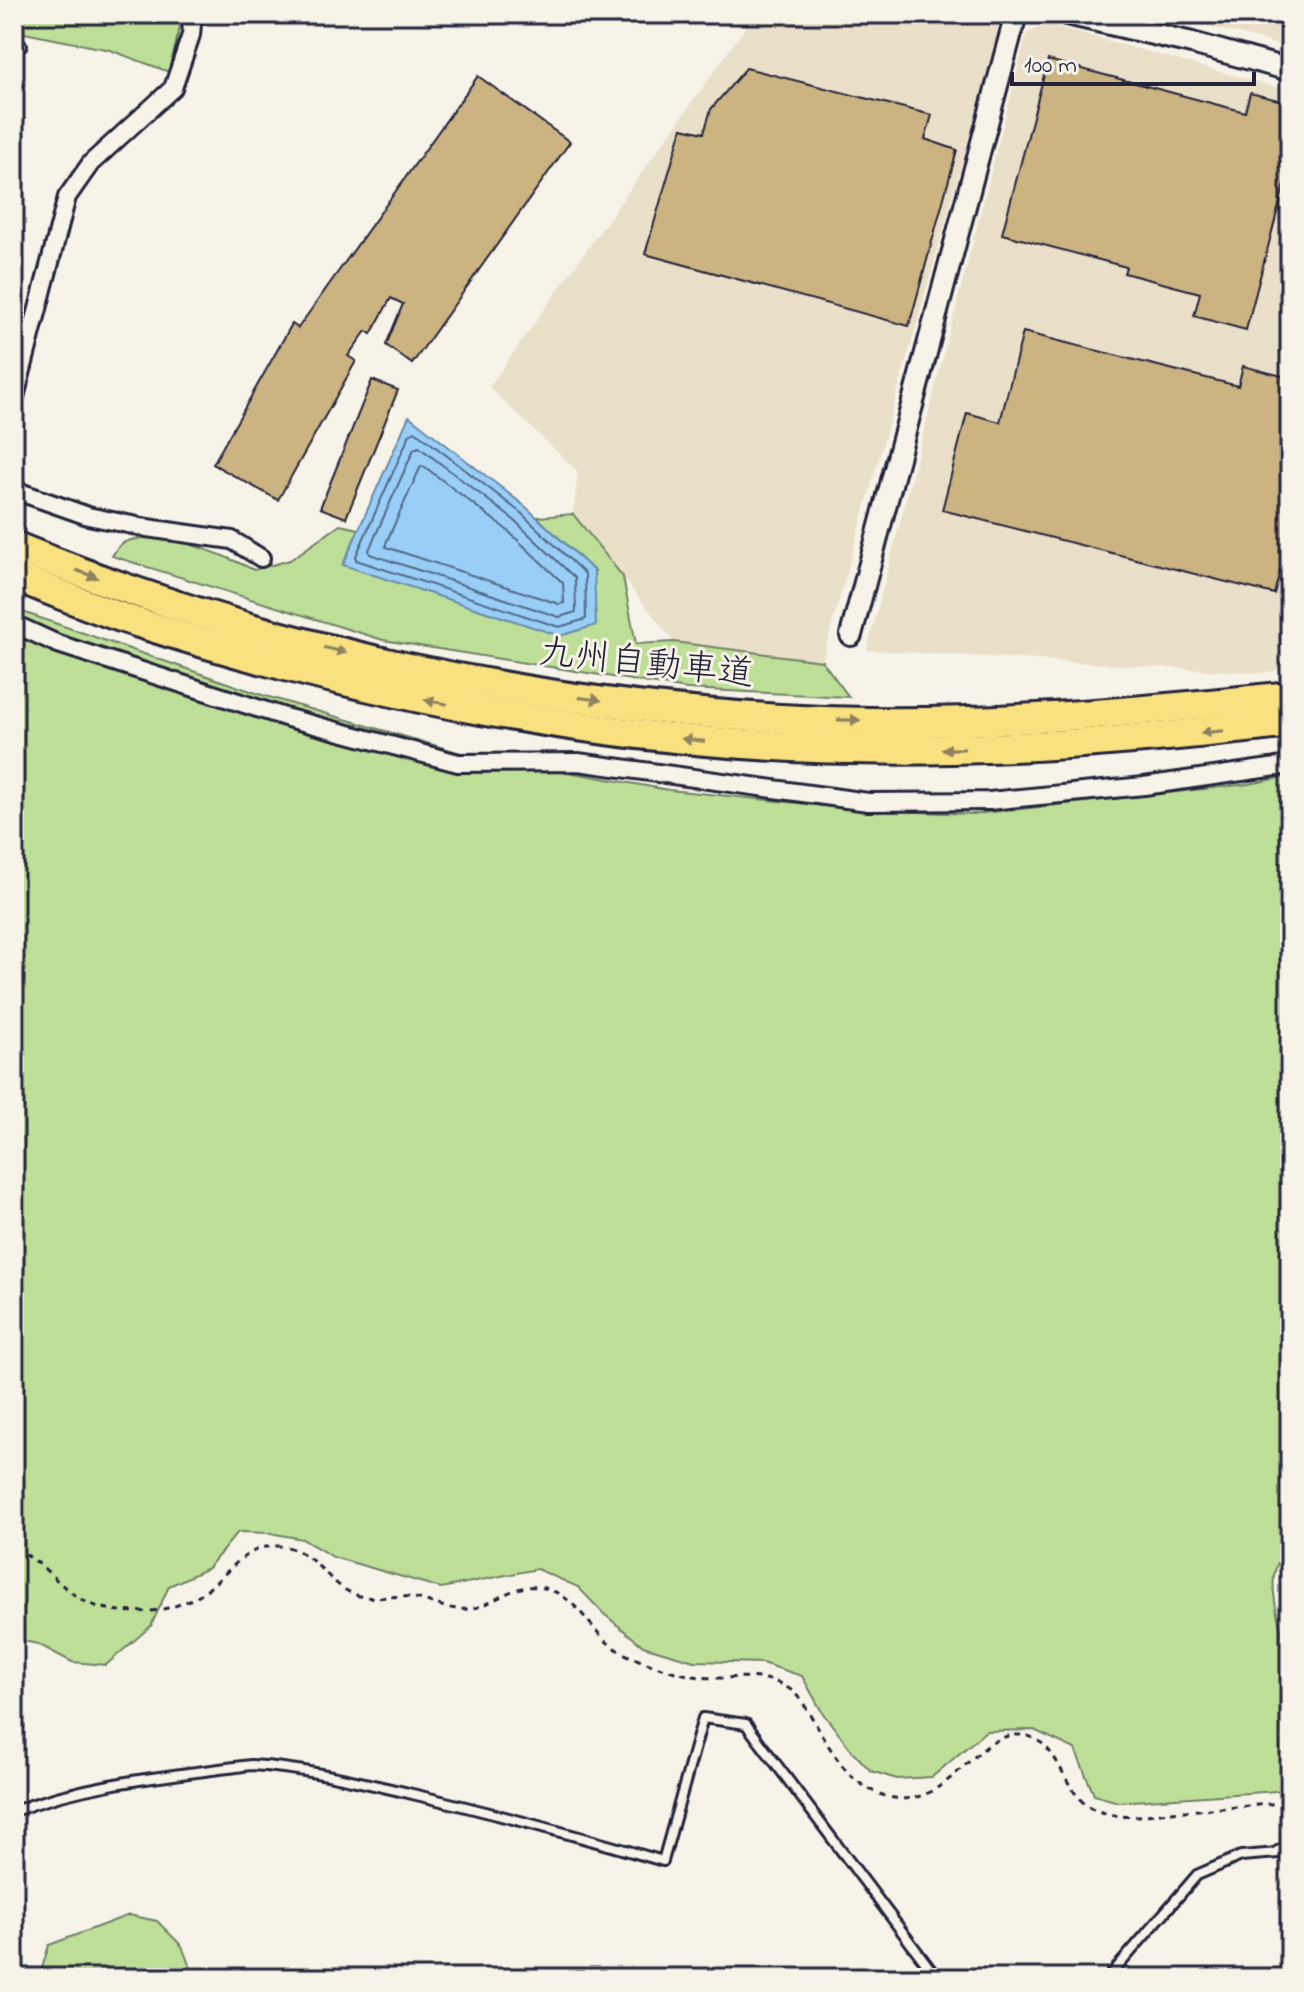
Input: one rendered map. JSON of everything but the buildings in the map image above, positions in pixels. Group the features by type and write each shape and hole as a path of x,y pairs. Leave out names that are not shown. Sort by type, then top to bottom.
{"highway":[{"name":"九州自動車道","path":"14,546 147,596 302,642 502,686 632,705 804,720 957,721 1141,711 1290,696"},
{"name":"九州自動車道","path":"14,576 134,622 365,687 499,714 716,742 822,748 949,749 1158,738 1290,723"}],"street":[{"path":"14,401 67,197 91,163 173,88 191,35 193,14"},
{"path":"851,635 1016,14"},
{"path":"1067,14 1290,70"},
{"path":"14,490 88,516 232,540 261,558"},
{"path":"14,624 58,644 288,718 458,763 578,762 868,802 989,801 1144,786 1290,765"}],"lane":[{"path":"14,1811 53,1796 119,1783 251,1765 273,1766 352,1780 527,1821 663,1861 703,1718 746,1724 937,1978"},
{"path":"1275,1852 1290,1844"},
{"path":"1108,1978 1197,1875 1241,1856 1290,1852"}],"path":[{"path":"14,1549 27,1554 81,1599 95,1606 126,1612 161,1610 187,1602 208,1590 244,1555 265,1547 279,1546 308,1555 339,1587 362,1597 408,1597 448,1609 472,1609 522,1587 536,1586 555,1591 585,1615 604,1640 621,1653 699,1677 764,1678 790,1689 804,1703 845,1770 873,1792 899,1799 926,1794 947,1782 993,1744 1013,1735 1029,1737 1056,1756 1072,1791 1091,1808 1119,1816 1290,1802"}],"shaded area":[{"path":"755,14 996,14 999,31 822,661 674,642 573,514 578,472 489,387"},
{"path":"1165,14 1290,14 1290,48"},
{"path":"1048,24 1290,91 1290,669 1260,673 867,650 1027,33"}],"green space":[{"path":"14,14 183,14 169,72 110,50 14,31"},
{"path":"573,514 623,577 636,644 674,642 822,661 849,697 687,689 383,640 112,556 125,542 156,538 209,550 254,570 290,560 340,525 359,529 343,565 594,571 537,517"},
{"path":"14,609 262,695 461,753 669,790 865,810 974,814 1249,784 1285,777 1290,779 1290,1549 1281,1557 1276,1568 1274,1594 1285,1647 1290,1655 1290,1790 1118,1802 1094,1795 1075,1749 1034,1730 986,1731 932,1777 897,1779 871,1771 852,1751 822,1712 802,1676 762,1663 694,1661 643,1646 604,1614 578,1587 537,1569 441,1588 333,1557 302,1539 270,1533 238,1532 208,1568 169,1586 151,1626 106,1665 72,1662 38,1644 14,1639"},
{"path":"129,1915 157,1921 182,1946 194,1978 39,1978 49,1945"}],"water":[{"path":"409,416 526,507 594,571 596,625 560,636 343,565"}]}
